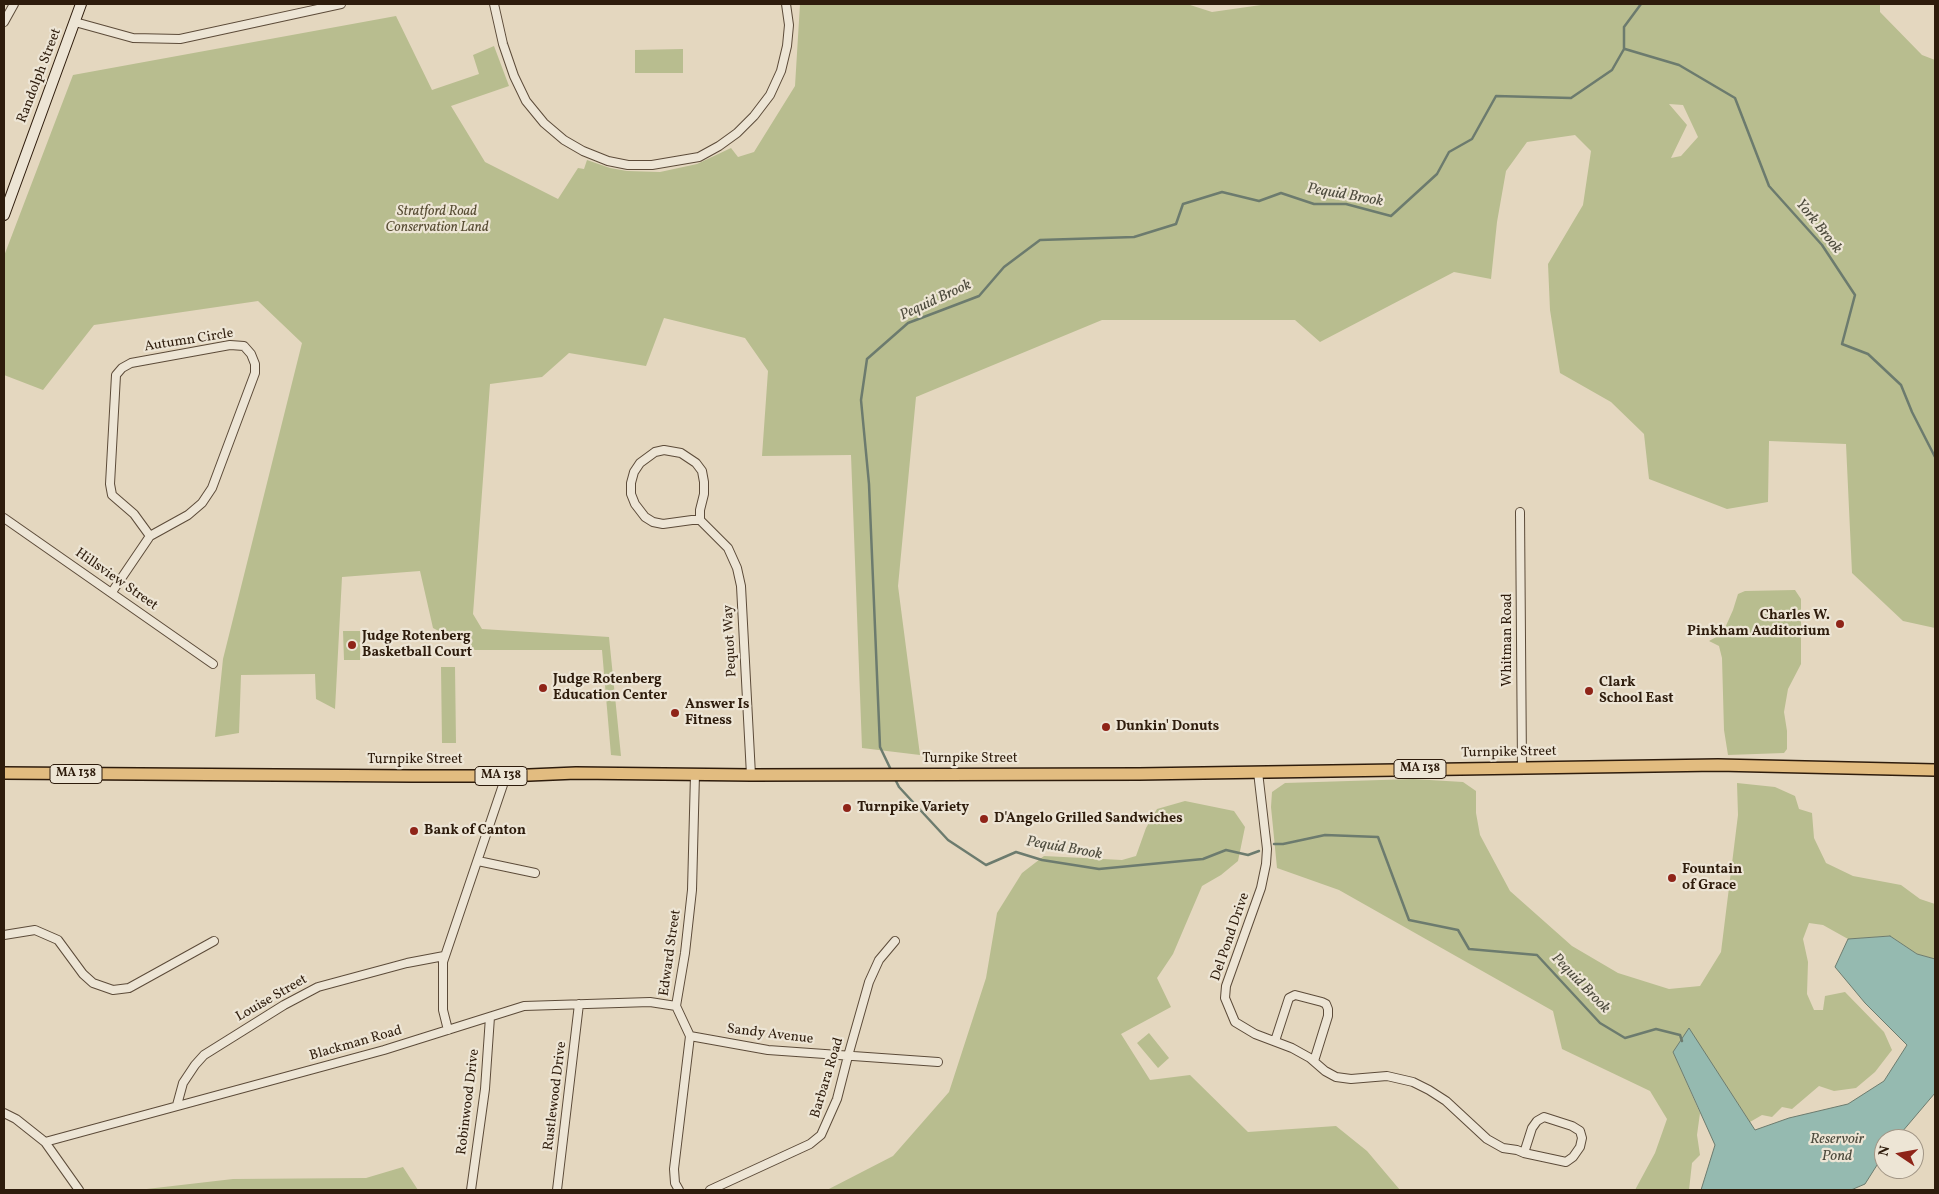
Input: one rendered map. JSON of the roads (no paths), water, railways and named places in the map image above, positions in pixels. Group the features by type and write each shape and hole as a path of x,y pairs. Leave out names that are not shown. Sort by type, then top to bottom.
{"main road":[{"name":"Randolph Street","path":"4,215 81,4"},
{"name":"Turnpike Street","path":"4,774 506,776 576,773 751,775 1139,774 1718,765 1935,770"}],"street":[{"path":"4,22 14,4"},
{"path":"76,22 134,38 180,39 341,4"},
{"path":"494,4 503,44 514,76 526,101 544,123 564,140 608,161 628,165 652,165 673,163 699,157 725,142 754,116 770,94 781,71 787,46 789,25 786,4"},
{"name":"Autumn Circle","path":"112,592 150,536 188,515 202,503 212,488 255,373 256,364 252,354 244,346 230,344 131,363 122,368 116,375 110,484 112,495 134,514 150,536"},
{"path":"664,450 681,453 690,457 702,471 704,482 700,520 663,524 645,518 635,504 631,494 634,472 640,463 655,452 664,450"},
{"name":"Whitman Road","path":"1520,512 1522,768"},
{"name":"Hillsview Street","path":"4,518 213,664"},
{"name":"Pequot Way","path":"700,520 728,548 739,576 751,775"},
{"name":"Del Pond Drive","path":"1258,772 1267,849 1266,864 1261,888 1226,986 1225,998 1235,1022 1255,1034 1292,1048 1336,1077 1351,1079 1386,1076 1413,1082 1446,1101 1495,1145 1524,1153 1566,1162 1580,1147 1582,1138 1580,1131 1572,1126 1544,1117 1537,1120 1532,1128 1524,1153"},
{"name":"Edward Street","path":"690,1036 676,1006 685,953 692,890 694,774"},
{"path":"448,1030 443,1010 442,967 444,956 506,776"},
{"path":"478,860 535,873"},
{"path":"4,935 35,930 58,940 83,974 93,983 113,990 129,988 214,941"},
{"name":"Barbara Road","path":"710,1190 810,1144 822,1136 837,1099 870,982 879,960 895,941"},
{"name":"Louise Street","path":"177,1105 183,1083 204,1055 284,1005 318,987 406,963 444,956"},
{"path":"1276,1041 1289,998 1295,995 1326,1004 1328,1016 1314,1061"},
{"name":"Blackman Road","path":"45,1142 299,1073 524,1006 650,1002 676,1006"},
{"name":"Rustlewood Drive","path":"557,1190 579,1004"},
{"name":"Robinwood Drive","path":"471,1190 485,1089 490,1017"},
{"path":"679,1190 675,1184 674,1169 690,1036"},
{"name":"Sandy Avenue","path":"690,1036 768,1050 938,1062"},
{"path":"4,1113 16,1118 45,1142 79,1190"}],"water":[{"name":"Reservoir Pond","path":"1890,936 1917,954 1935,959 1935,1093 1904,1129 1874,1129 1874,1170 1865,1184 1851,1190 1701,1190 1715,1145 1673,1052 1689,1028 1755,1130 1789,1118 1848,1104 1884,1081 1907,1045 1865,1003 1835,967 1848,939"}],"waterway":[{"name":"Pequid Brook","path":"892,772 880,747 869,484 861,400 867,359 908,323 979,296 1004,267 1040,240 1134,237 1176,224 1183,204 1222,192 1259,201 1281,193 1314,204 1346,204 1391,216 1437,174 1449,152 1472,139 1496,96 1571,98 1612,70 1624,49 1624,27 1641,4"},
{"name":"York Brook","path":"1625,49 1679,65 1735,98 1769,186 1822,245 1855,295 1842,344 1868,354 1901,385 1912,412 1935,457"},
{"name":"Pequid Brook","path":"895,779 899,787 948,840 986,865 1016,852 1042,860 1099,869 1203,859 1226,850 1248,855 1259,851"},
{"name":"Pequid Brook","path":"1274,844 1283,844 1325,835 1378,837 1409,920 1458,930 1469,949 1537,955 1600,1023 1625,1038 1656,1029 1680,1035 1682,1041"}],"place":[{"name":"Charles W. Pinkham Auditorium","path":"1840,624"},
{"name":"Judge Rotenberg Basketball Court","path":"352,645"},
{"name":"Judge Rotenberg Education Center","path":"543,688"},
{"name":"Clark School East","path":"1589,691"},
{"name":"Answer Is Fitness","path":"675,713"},
{"name":"Dunkin' Donuts","path":"1106,727"},
{"name":"Turnpike Variety","path":"847,808"},
{"name":"D'Angelo Grilled Sandwiches","path":"984,819"},
{"name":"Bank of Canton","path":"414,831"},
{"name":"Fountain of Grace","path":"1672,878"}],"park label":[{"name":"Stratford Road Conservation Land","path":"437,220"}]}
